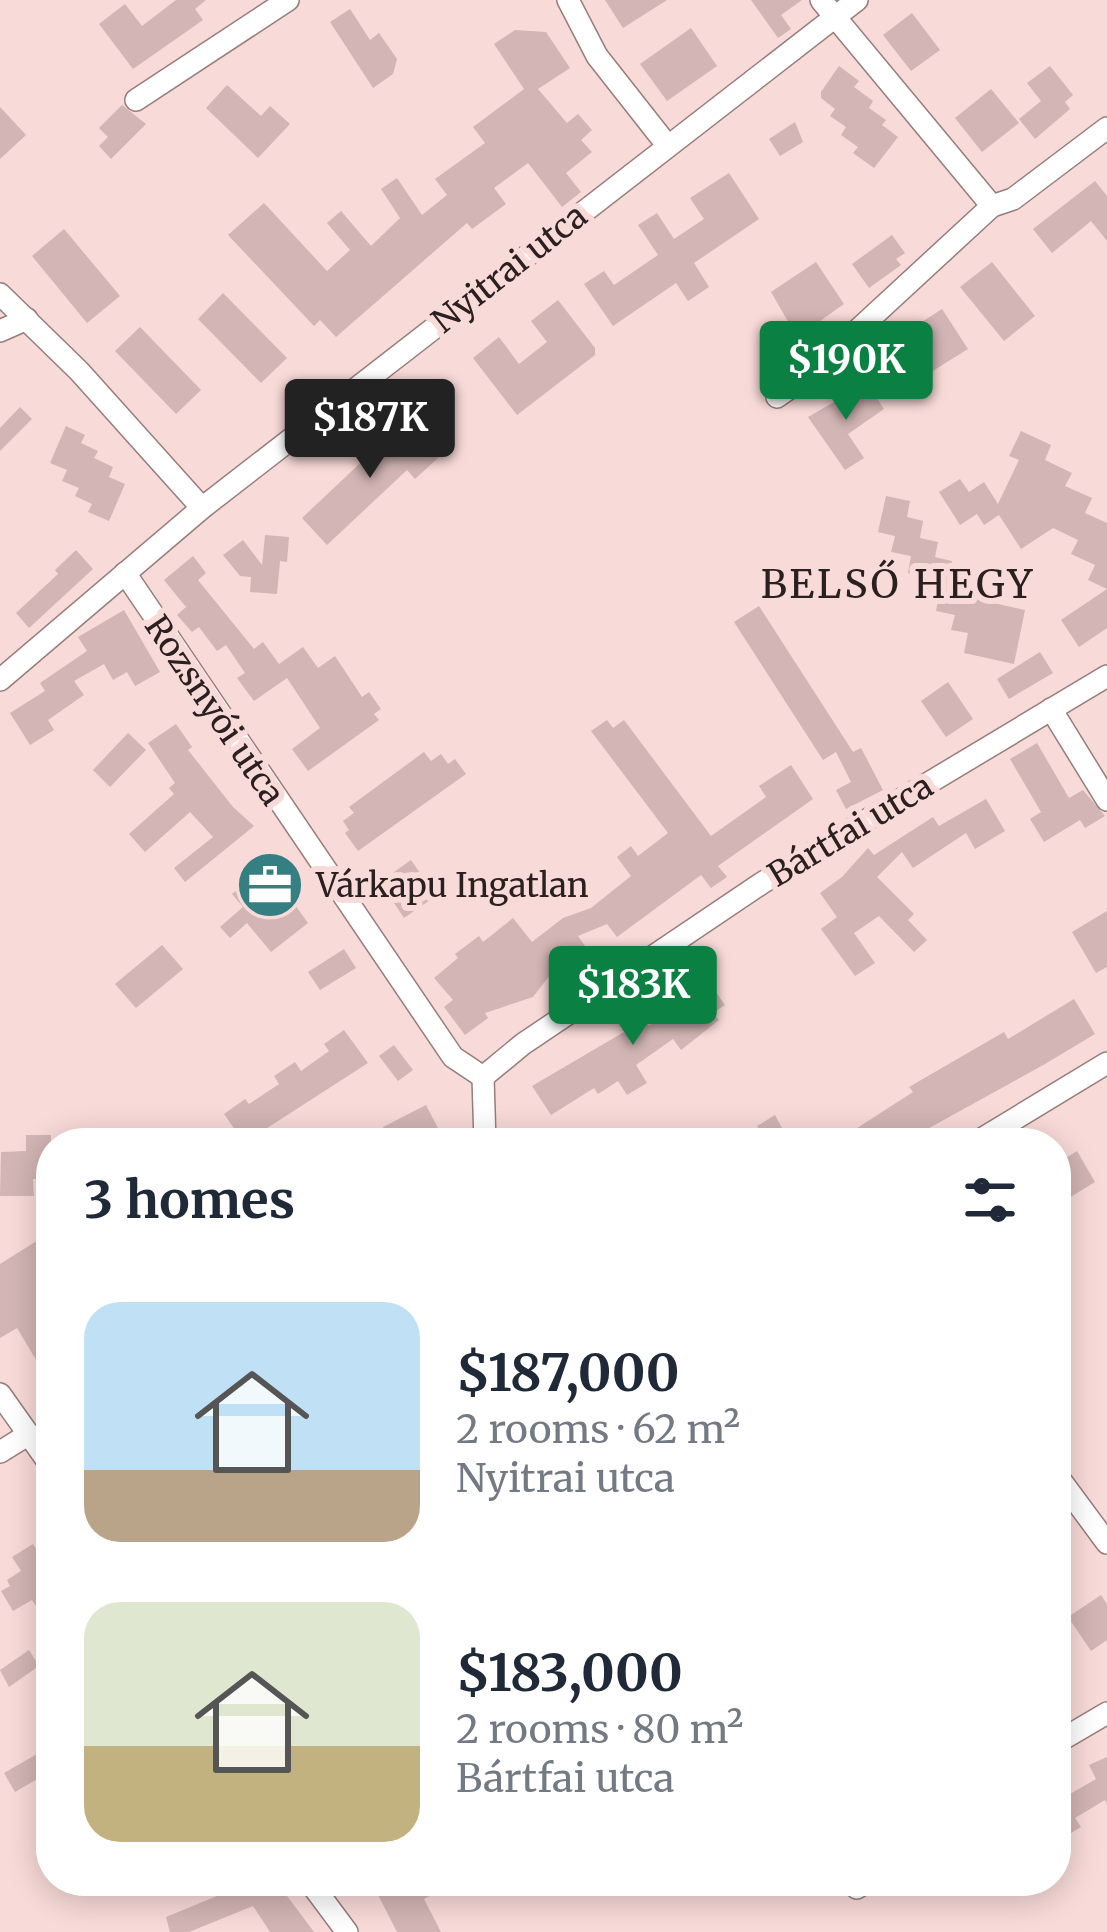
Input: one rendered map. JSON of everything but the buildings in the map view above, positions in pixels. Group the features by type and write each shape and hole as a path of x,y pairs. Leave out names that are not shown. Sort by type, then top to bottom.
{"street":[{"path":"136,100 288,0"},
{"path":"568,0 597,56 667,146"},
{"name":"Nyitrai utca","path":"0,680 202,508 667,146 827,9 857,0"},
{"path":"827,9 992,206"},
{"path":"777,397 810,374 992,206 1012,199 1107,128"},
{"path":"0,294 79,371 202,508"},
{"path":"0,331 27,320"},
{"name":"Rozsnyói utca","path":"125,574 452,1057 483,1077"},
{"name":"Bártfai utca","path":"483,1077 523,1044 762,883 1107,676"},
{"path":"1051,709 1107,800"},
{"path":"1000,1128 1107,1063"},
{"path":"483,1077 485,1128"},
{"path":"0,1394 36,1444"},
{"path":"0,1452 29,1434"},
{"path":"1071,1494 1107,1543"},
{"path":"1071,1734 1107,1713"},
{"path":"320,1896 346,1932"}],"place":[{"name":"Várkapu Ingatlan","path":"270,885"}],"district":[{"name":"BELSŐ HEGY","path":"898,584"}]}
